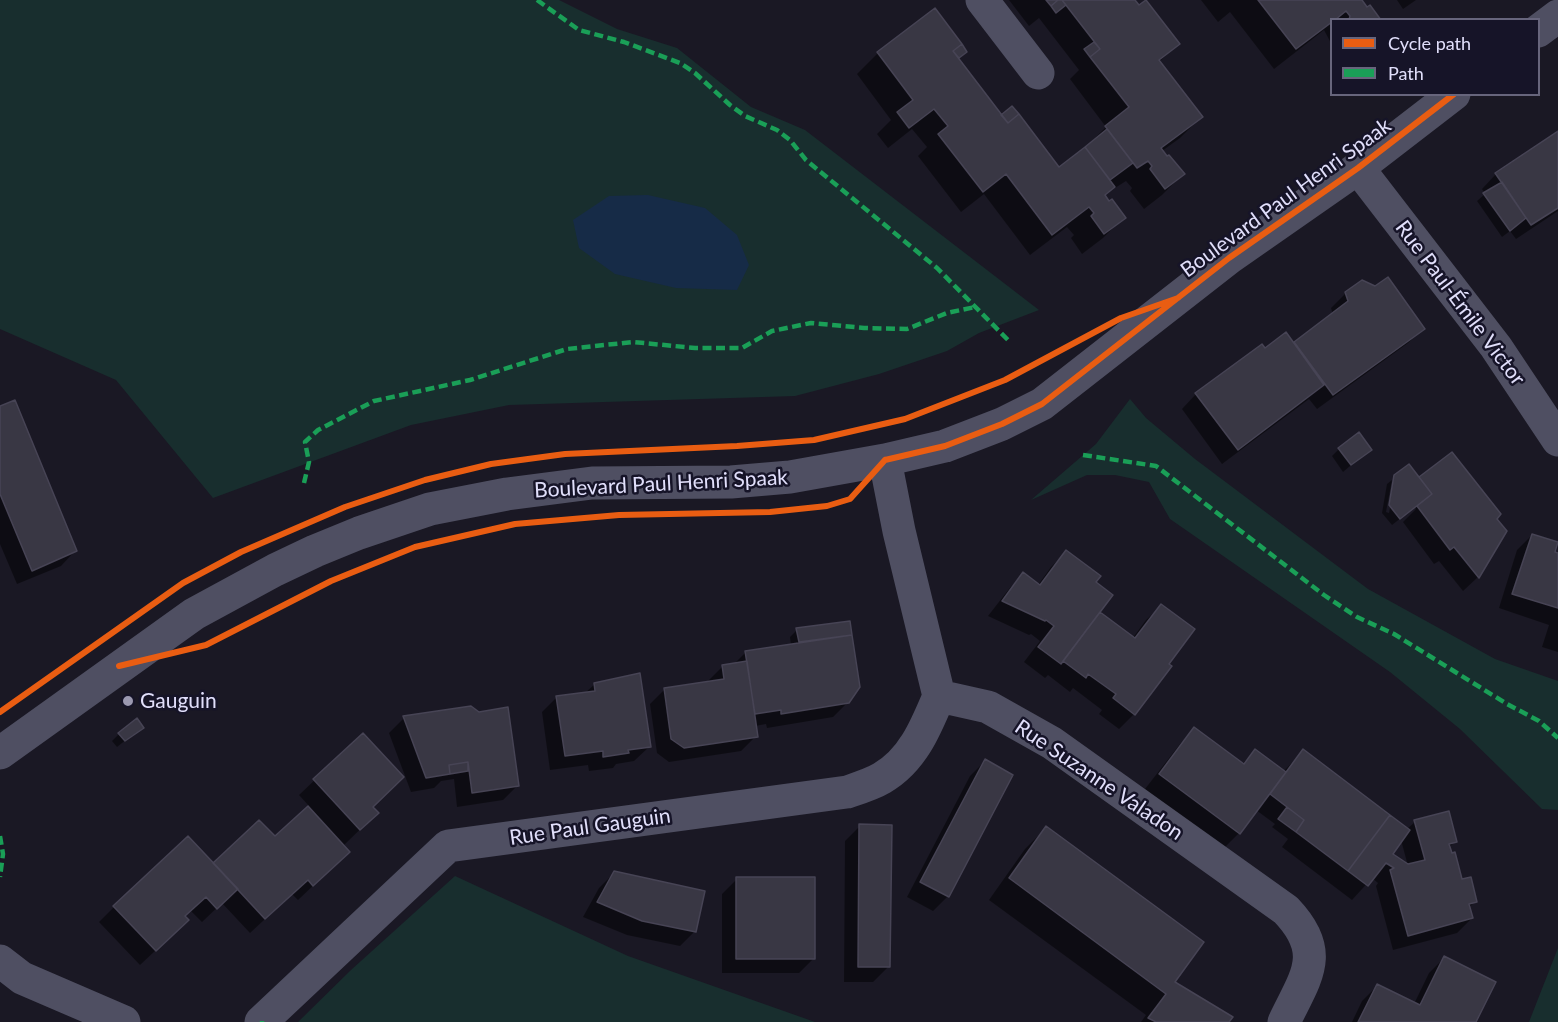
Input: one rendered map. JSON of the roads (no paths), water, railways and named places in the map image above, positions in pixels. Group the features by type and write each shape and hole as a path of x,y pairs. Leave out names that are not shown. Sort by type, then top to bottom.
{"street":[{"path":"982,0 1038,73"},
{"path":"1540,30 1558,16"},
{"name":"Boulevard Paul Henri Spaak","path":"0,753 194,614 315,551 359,533 430,509 507,494 592,483 743,481 790,477 885,460 945,446 1002,424 1042,404 1229,258 1358,168 1451,96"},
{"name":"Rue Paul-Émile Victor","path":"1358,168 1496,347 1558,440"},
{"path":"885,460 899,531 939,696"},
{"name":"Rue Paul Gauguin","path":"261,1022 448,846 848,792 882,778 909,756 927,727 939,696"},
{"name":"Rue Suzanne Valadon","path":"939,696 988,706 1052,743 1286,910 1301,925 1308,939 1311,957 1306,976 1284,1022"},
{"path":"0,961 22,978 124,1022"}],"water":[{"path":"648,195 705,208 737,235 749,265 737,290 676,288 615,274 579,248 573,220 609,196"}],"place":[{"name":"Gauguin","path":"128,701"}]}
